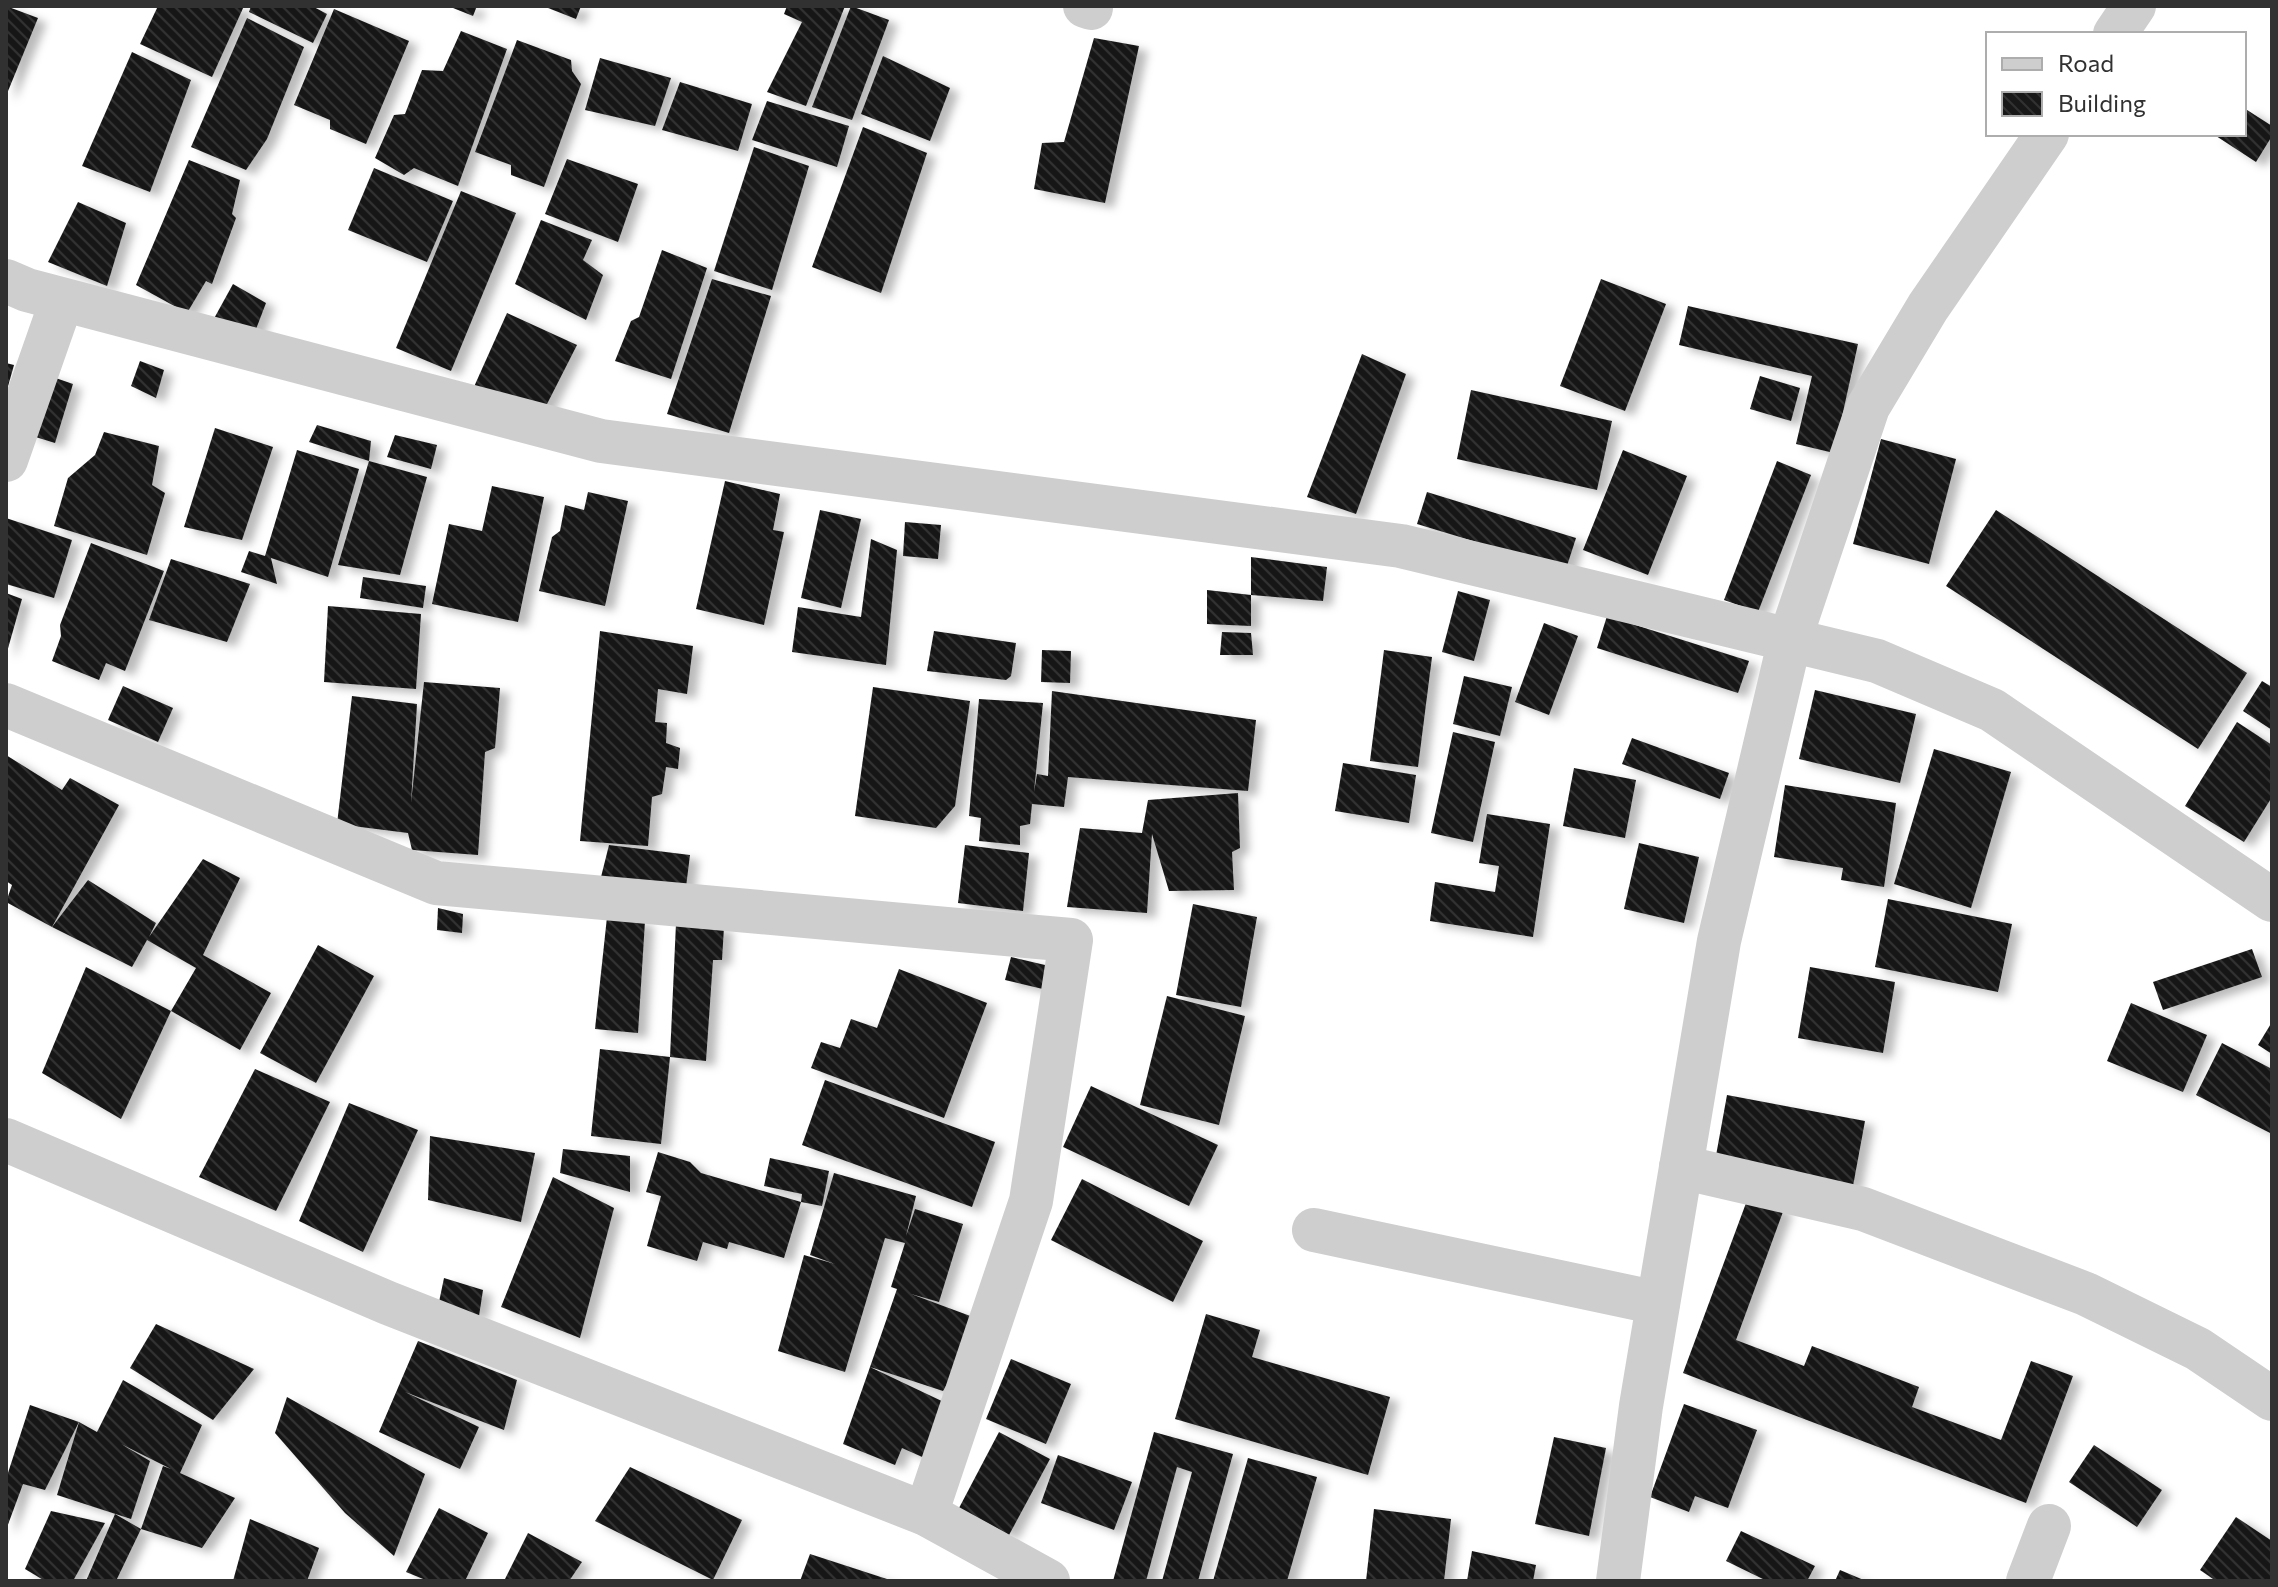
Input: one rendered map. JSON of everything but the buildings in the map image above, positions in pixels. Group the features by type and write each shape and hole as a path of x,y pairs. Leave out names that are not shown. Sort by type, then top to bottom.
{"street":[{"path":"2116,32 2134,6"},
{"path":"1618,1581 1658,1303 1719,941 1790,639 1868,407 1928,307 2046,136"},
{"path":"6,281 62,300 601,441 1401,546 1877,661 1992,710 2272,900"},
{"path":"6,460 62,300"},
{"path":"6,705 436,883 1071,940 1031,1201 926,1514"},
{"path":"6,1140 388,1303 926,1514 1048,1581"},
{"path":"1681,1167 1863,1209 2086,1294 2198,1349 2272,1399"},
{"path":"1314,1230 1658,1303"},
{"path":"2028,1581 2049,1526"}]}
